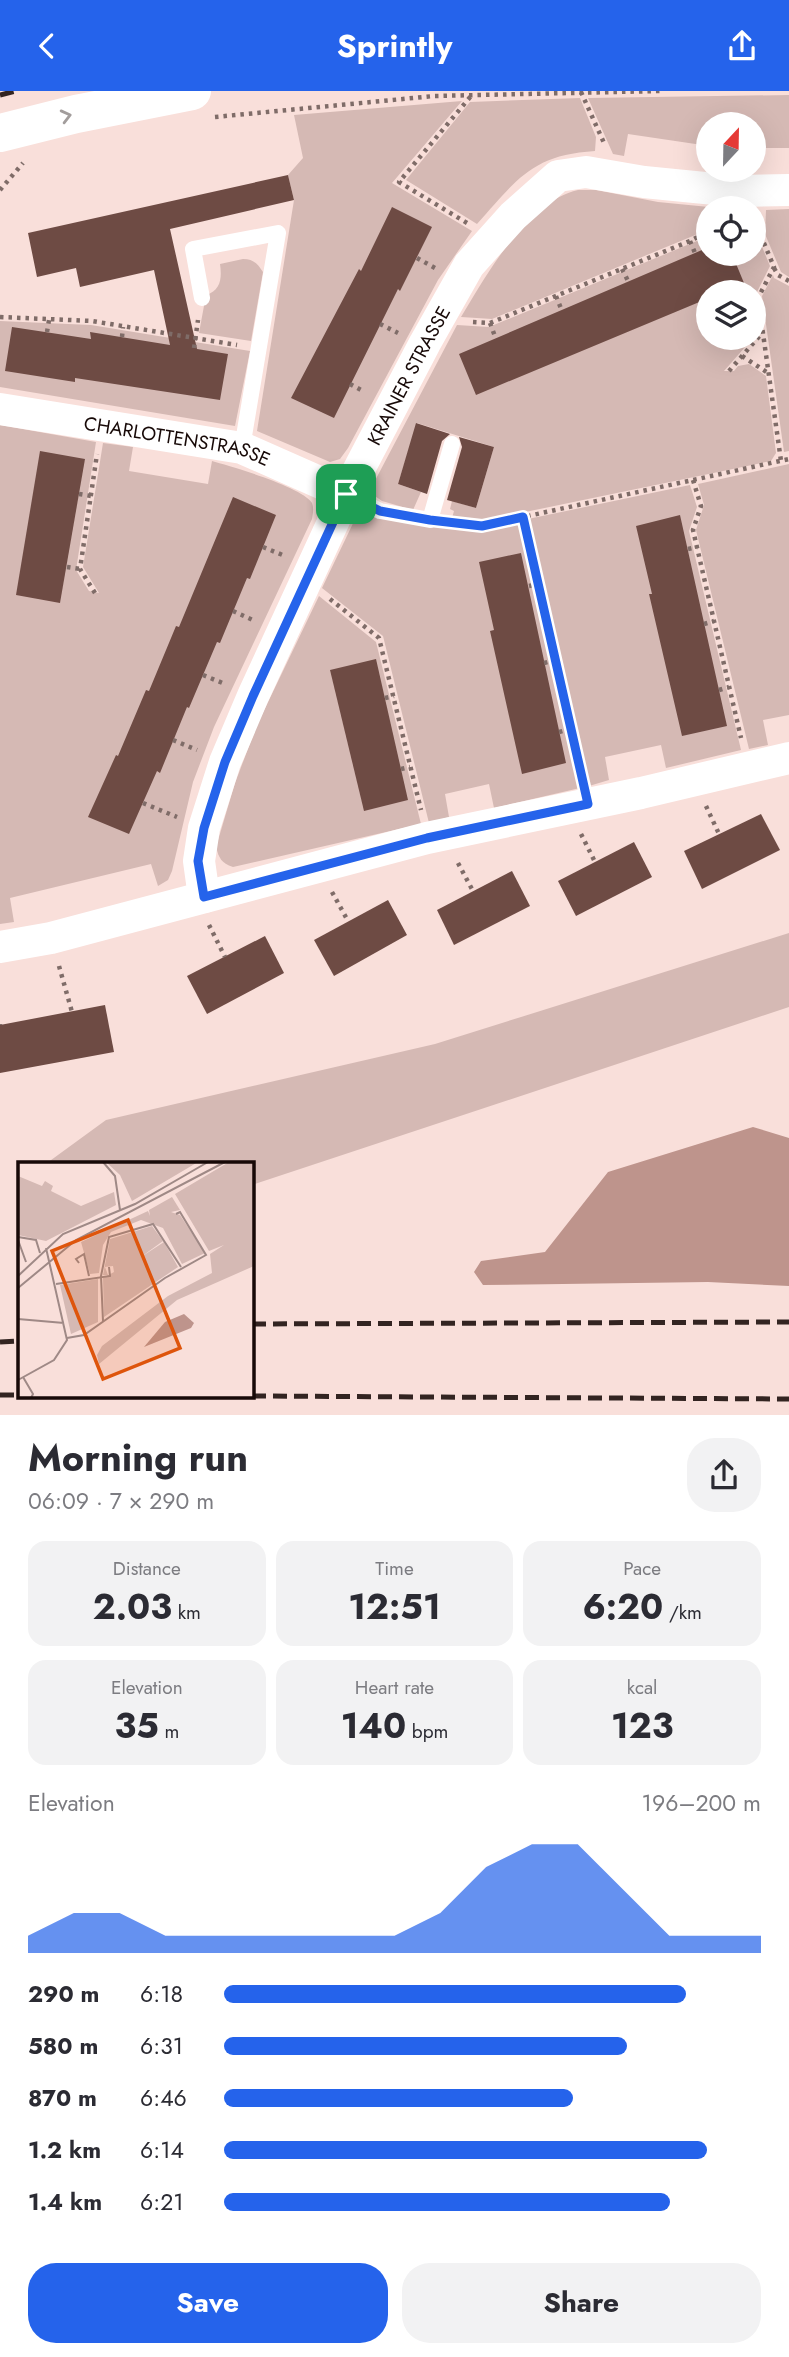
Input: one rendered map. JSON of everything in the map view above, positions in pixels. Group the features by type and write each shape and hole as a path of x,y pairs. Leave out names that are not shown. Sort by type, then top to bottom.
{"main road":[{"path":"0,133 76,114 192,91"}],"street":[{"name":"KRAINER STRASSE","path":"204,897 198,861 204,828 225,762 301,571 346,494 469,265 513,216 558,176 586,172 644,182 735,191 789,190"},
{"name":"CHARLOTTENSTRASSE","path":"0,409 242,448 346,494"},
{"path":"0,947 51,938 427,838 789,758"}],"lane":[{"path":"202,298 193,249 278,233 242,448"},
{"path":"346,494 380,511 430,520 452,444"}],"path":[{"path":"434,96 661,91"},
{"path":"581,92 605,146"},
{"path":"471,95 399,181 478,229"},
{"path":"440,320 490,323 696,238"},
{"path":"690,241 695,253"},
{"path":"766,248 778,275 789,282"},
{"path":"766,282 774,267"},
{"path":"622,269 628,281"},
{"path":"556,296 562,311"},
{"path":"0,317 92,321 259,348"},
{"path":"47,332 49,320"},
{"path":"490,323 496,339"},
{"path":"121,337 123,327"},
{"path":"194,348 195,338"},
{"path":"729,371 747,350"},
{"path":"765,350 781,461"},
{"path":"742,356 768,374"},
{"path":"95,593 79,569 98,451"},
{"path":"430,520 482,526 789,459"},
{"path":"693,480 701,506 693,530 748,766"},
{"path":"79,494 91,496"},
{"path":"523,517 588,804"},
{"path":"263,547 301,571 379,638 427,838"},
{"path":"688,549 697,547"},
{"path":"67,567 79,569"},
{"path":"529,586 539,584"},
{"path":"233,611 265,625"},
{"path":"704,624 714,621"},
{"path":"544,663 555,660"},
{"path":"203,675 235,689"},
{"path":"719,689 730,687"},
{"path":"385,698 394,696"},
{"path":"559,732 570,729"},
{"path":"173,740 207,755"},
{"path":"401,769 410,767"},
{"path":"143,803 187,821"},
{"path":"51,938 72,1012"}],"shaded area":[{"path":"789,95 789,148 766,148 766,112 696,112 696,144 628,134 624,156 613,154 588,98"},
{"path":"580,98 596,137 595,151 573,153 540,164 515,183 477,224 406,180 470,102"},
{"path":"462,101 392,183 472,231 438,280 348,448 340,459 330,462 257,431 294,200 288,175 303,158 294,115"},
{"path":"578,190 596,190 658,202 696,206 696,235 492,319 461,317 510,242 525,224 559,197"},
{"path":"789,209 789,277 781,272 766,236 766,210"},
{"path":"696,241 696,266 766,266 766,256 770,266 763,280 696,280 696,350 742,350 724,371 734,371 738,366 749,364 766,376 776,453 771,461 482,521 452,518 454,511 450,509 452,501 476,508 494,447 417,423 398,484 421,492 413,510 382,501 369,492 457,325 489,327"},
{"path":"243,259 255,262 263,272 251,341 199,333 206,295 215,290 219,283 220,264"},
{"path":"773,275 789,286 789,451 784,452 766,324 766,288"},
{"path":"0,321 91,325 250,351 235,426 0,387"},
{"path":"0,425 96,442 76,570 89,591 99,593 83,567 103,443 133,447 129,471 208,484 212,461 295,490 312,503 313,509 312,519 214,727 193,782 168,880 158,886 151,864 10,898 14,922 0,924"},
{"path":"789,464 789,715 763,720 768,745 749,749 696,530 704,505 698,484"},
{"path":"690,485 697,507 689,531 741,750 666,768 661,745 605,757 609,780 589,786 528,519"},
{"path":"357,515 380,515 411,524 481,529 522,520 580,788 494,808 489,784 445,794 449,817 429,823 383,636 322,588"},
{"path":"319,596 376,642 421,824 233,867 221,860 216,847 235,783 257,725"},
{"path":"789,933 789,1007 254,1184 254,1162 48,1162 106,1120 435,1044"},
{"path":"753,1127 789,1138 789,1286 708,1282 483,1285 474,1272 481,1261 545,1252 608,1172"}],"building":[{"path":"288,175 294,200 170,229 197,349 228,354 220,400 75,378 75,382 5,371 12,327 91,339 90,332 170,345 154,270 80,287 76,268 37,277 28,233"},
{"path":"392,207 432,227 334,418 291,398 359,269 361,271"},
{"path":"696,253 696,266 737,266 743,280 696,280 696,303 476,395 459,354"},
{"path":"416,423 450,434 442,441 427,494 398,484"},
{"path":"459,437 494,447 476,508 447,500 462,447"},
{"path":"40,451 85,459 60,603 16,595"},
{"path":"233,497 276,515 250,579 247,578 220,643 217,642 160,773 157,771 129,834 88,817 146,690 149,691 176,626 179,627"},
{"path":"680,515 727,726 682,736 636,526"},
{"path":"521,553 566,763 522,774 490,631 494,630 479,562"},
{"path":"376,659 408,800 364,811 330,670"},
{"path":"761,814 780,850 702,889 684,851"},
{"path":"634,842 652,877 576,916 558,881"},
{"path":"512,871 530,906 454,945 437,910"},
{"path":"388,900 407,935 334,976 314,940"},
{"path":"265,936 284,973 207,1014 187,976"},
{"path":"105,1005 114,1052 0,1073 0,1025"}],"railway":[{"path":"0,95 16,91"},
{"path":"254,1324 789,1322"},
{"path":"0,1342 18,1341"},
{"path":"0,1395 18,1395"},
{"path":"254,1396 789,1399"}],"route":[{"path":"346,494 380,511 430,520 482,526 523,517 588,804 427,838 204,897 198,861 204,828 225,762 346,494"}]}
